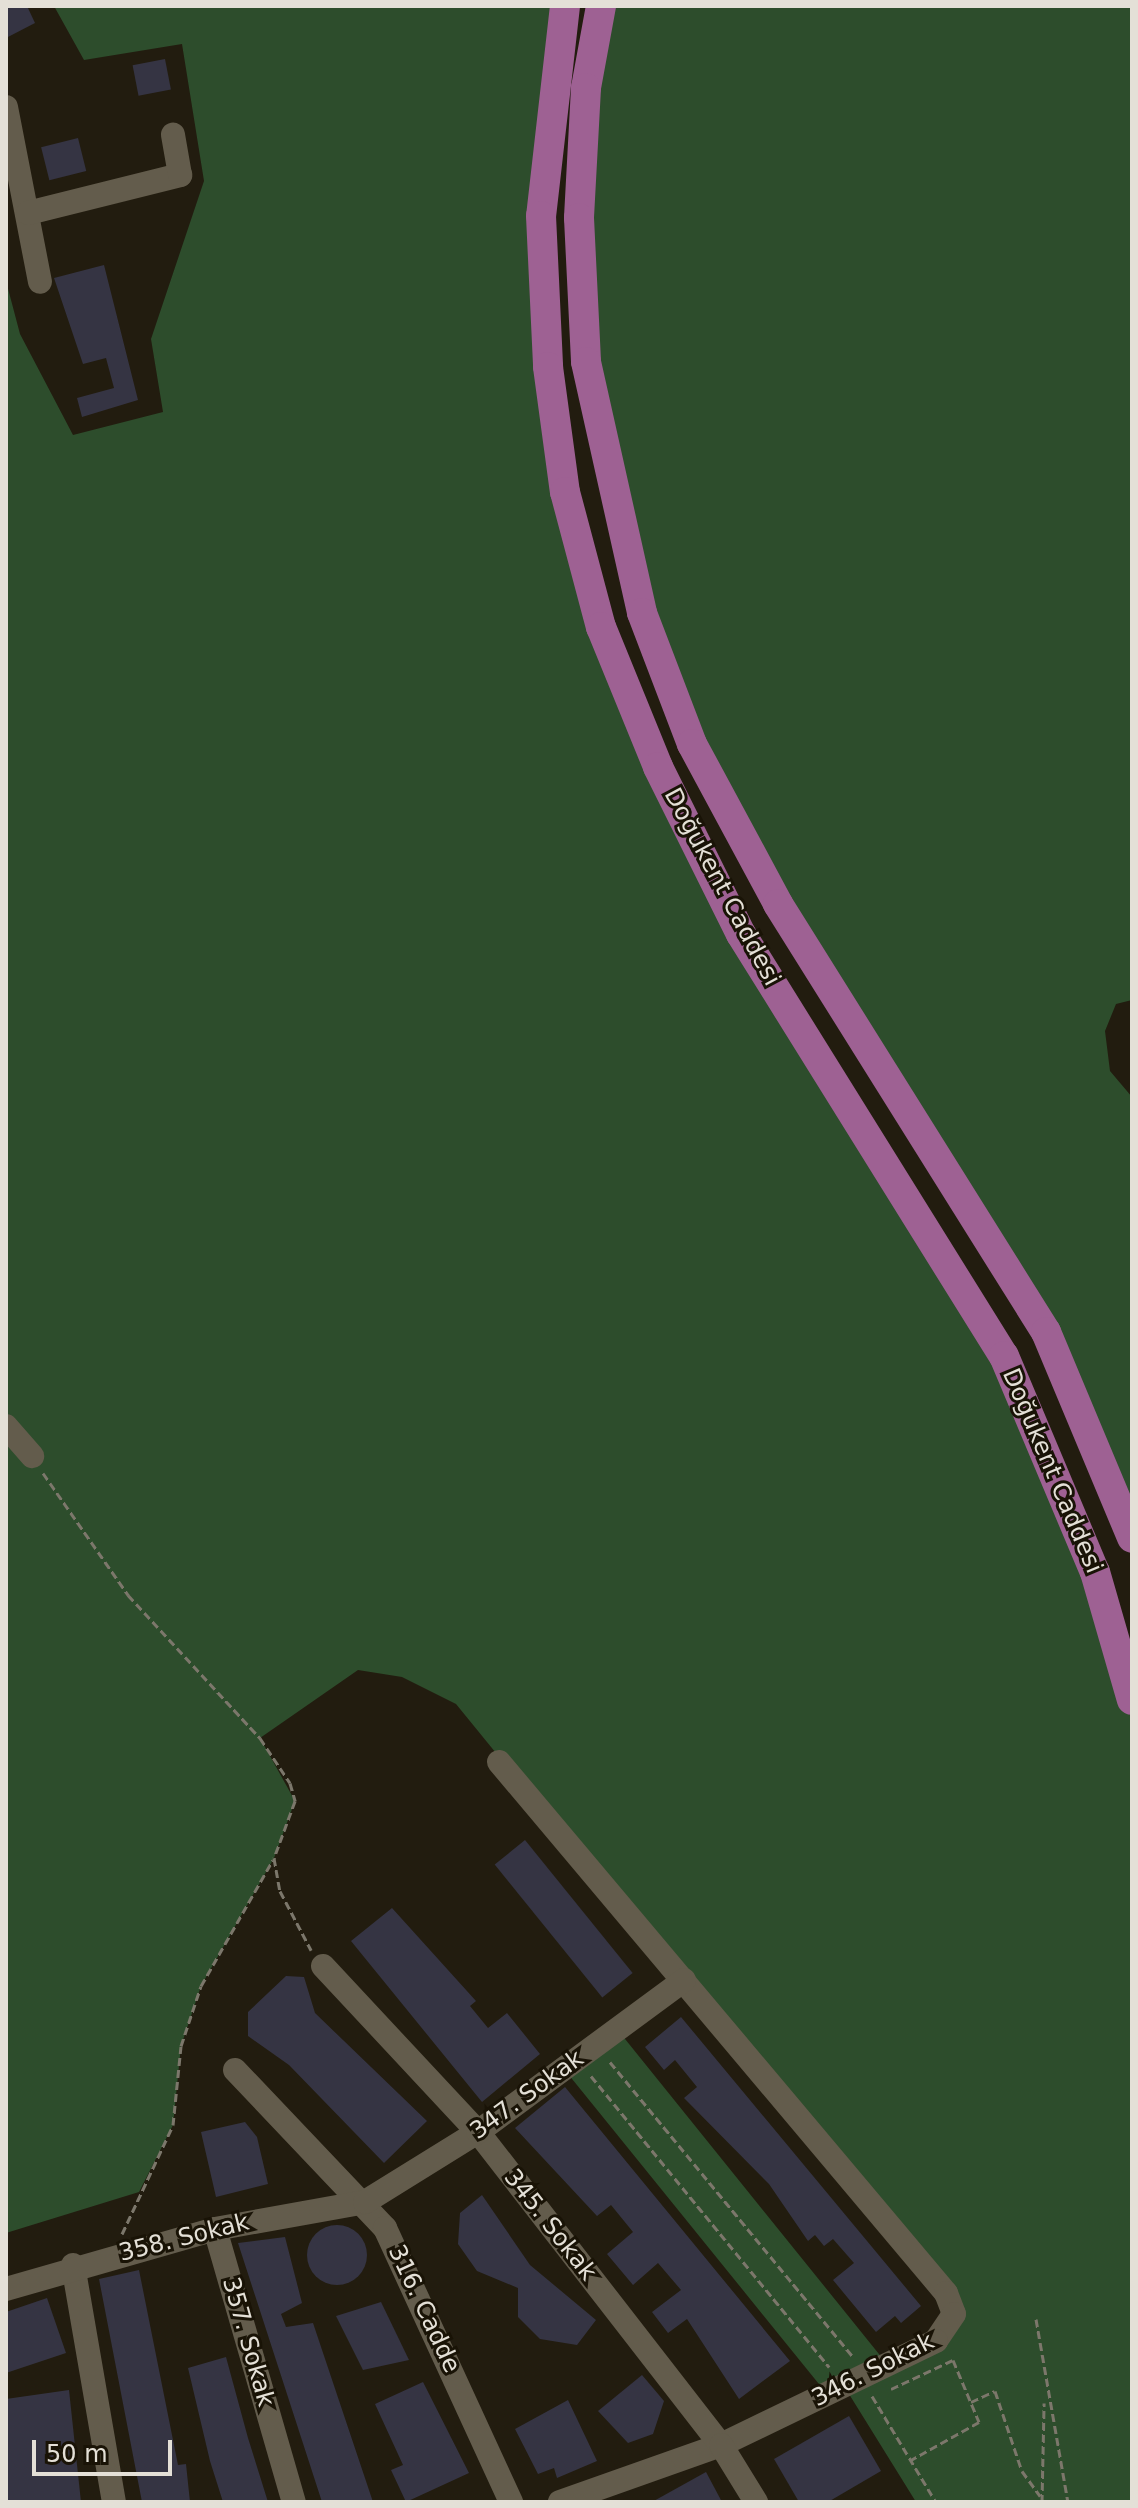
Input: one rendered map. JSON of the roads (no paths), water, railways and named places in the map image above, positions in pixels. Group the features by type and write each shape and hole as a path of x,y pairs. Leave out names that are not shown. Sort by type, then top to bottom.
{"main road":[{"name":"Doğukent Caddesi","path":"565,6 541,216 548,367 565,492 601,627 658,767 741,934 1004,1356 1095,1572 1132,1700"},
{"name":"Doğukent Caddesi","path":"601,6 586,88 579,218 586,362 642,613 692,744 778,904 1046,1332 1132,1538"}],"street":[{"path":"6,107 40,282"},
{"path":"28,213 180,175 173,135"},
{"path":"6,1426 32,1456"},
{"name":"346. Sokak","path":"499,1762 952,2303 954,2314 936,2341 861,2384 721,2445 560,2502"},
{"name":"345. Sokak","path":"323,1966 478,2132 721,2445 756,2502"},
{"name":"347. Sokak","path":"365,2202 478,2132 684,1980"},
{"name":"316. Cadde","path":"235,2070 365,2202 402,2257 511,2502"},
{"name":"358. Sokak","path":"6,2289 73,2265 215,2229 365,2202"},
{"name":"357. Sokak","path":"215,2229 294,2502"},
{"path":"73,2265 114,2502"}]}
